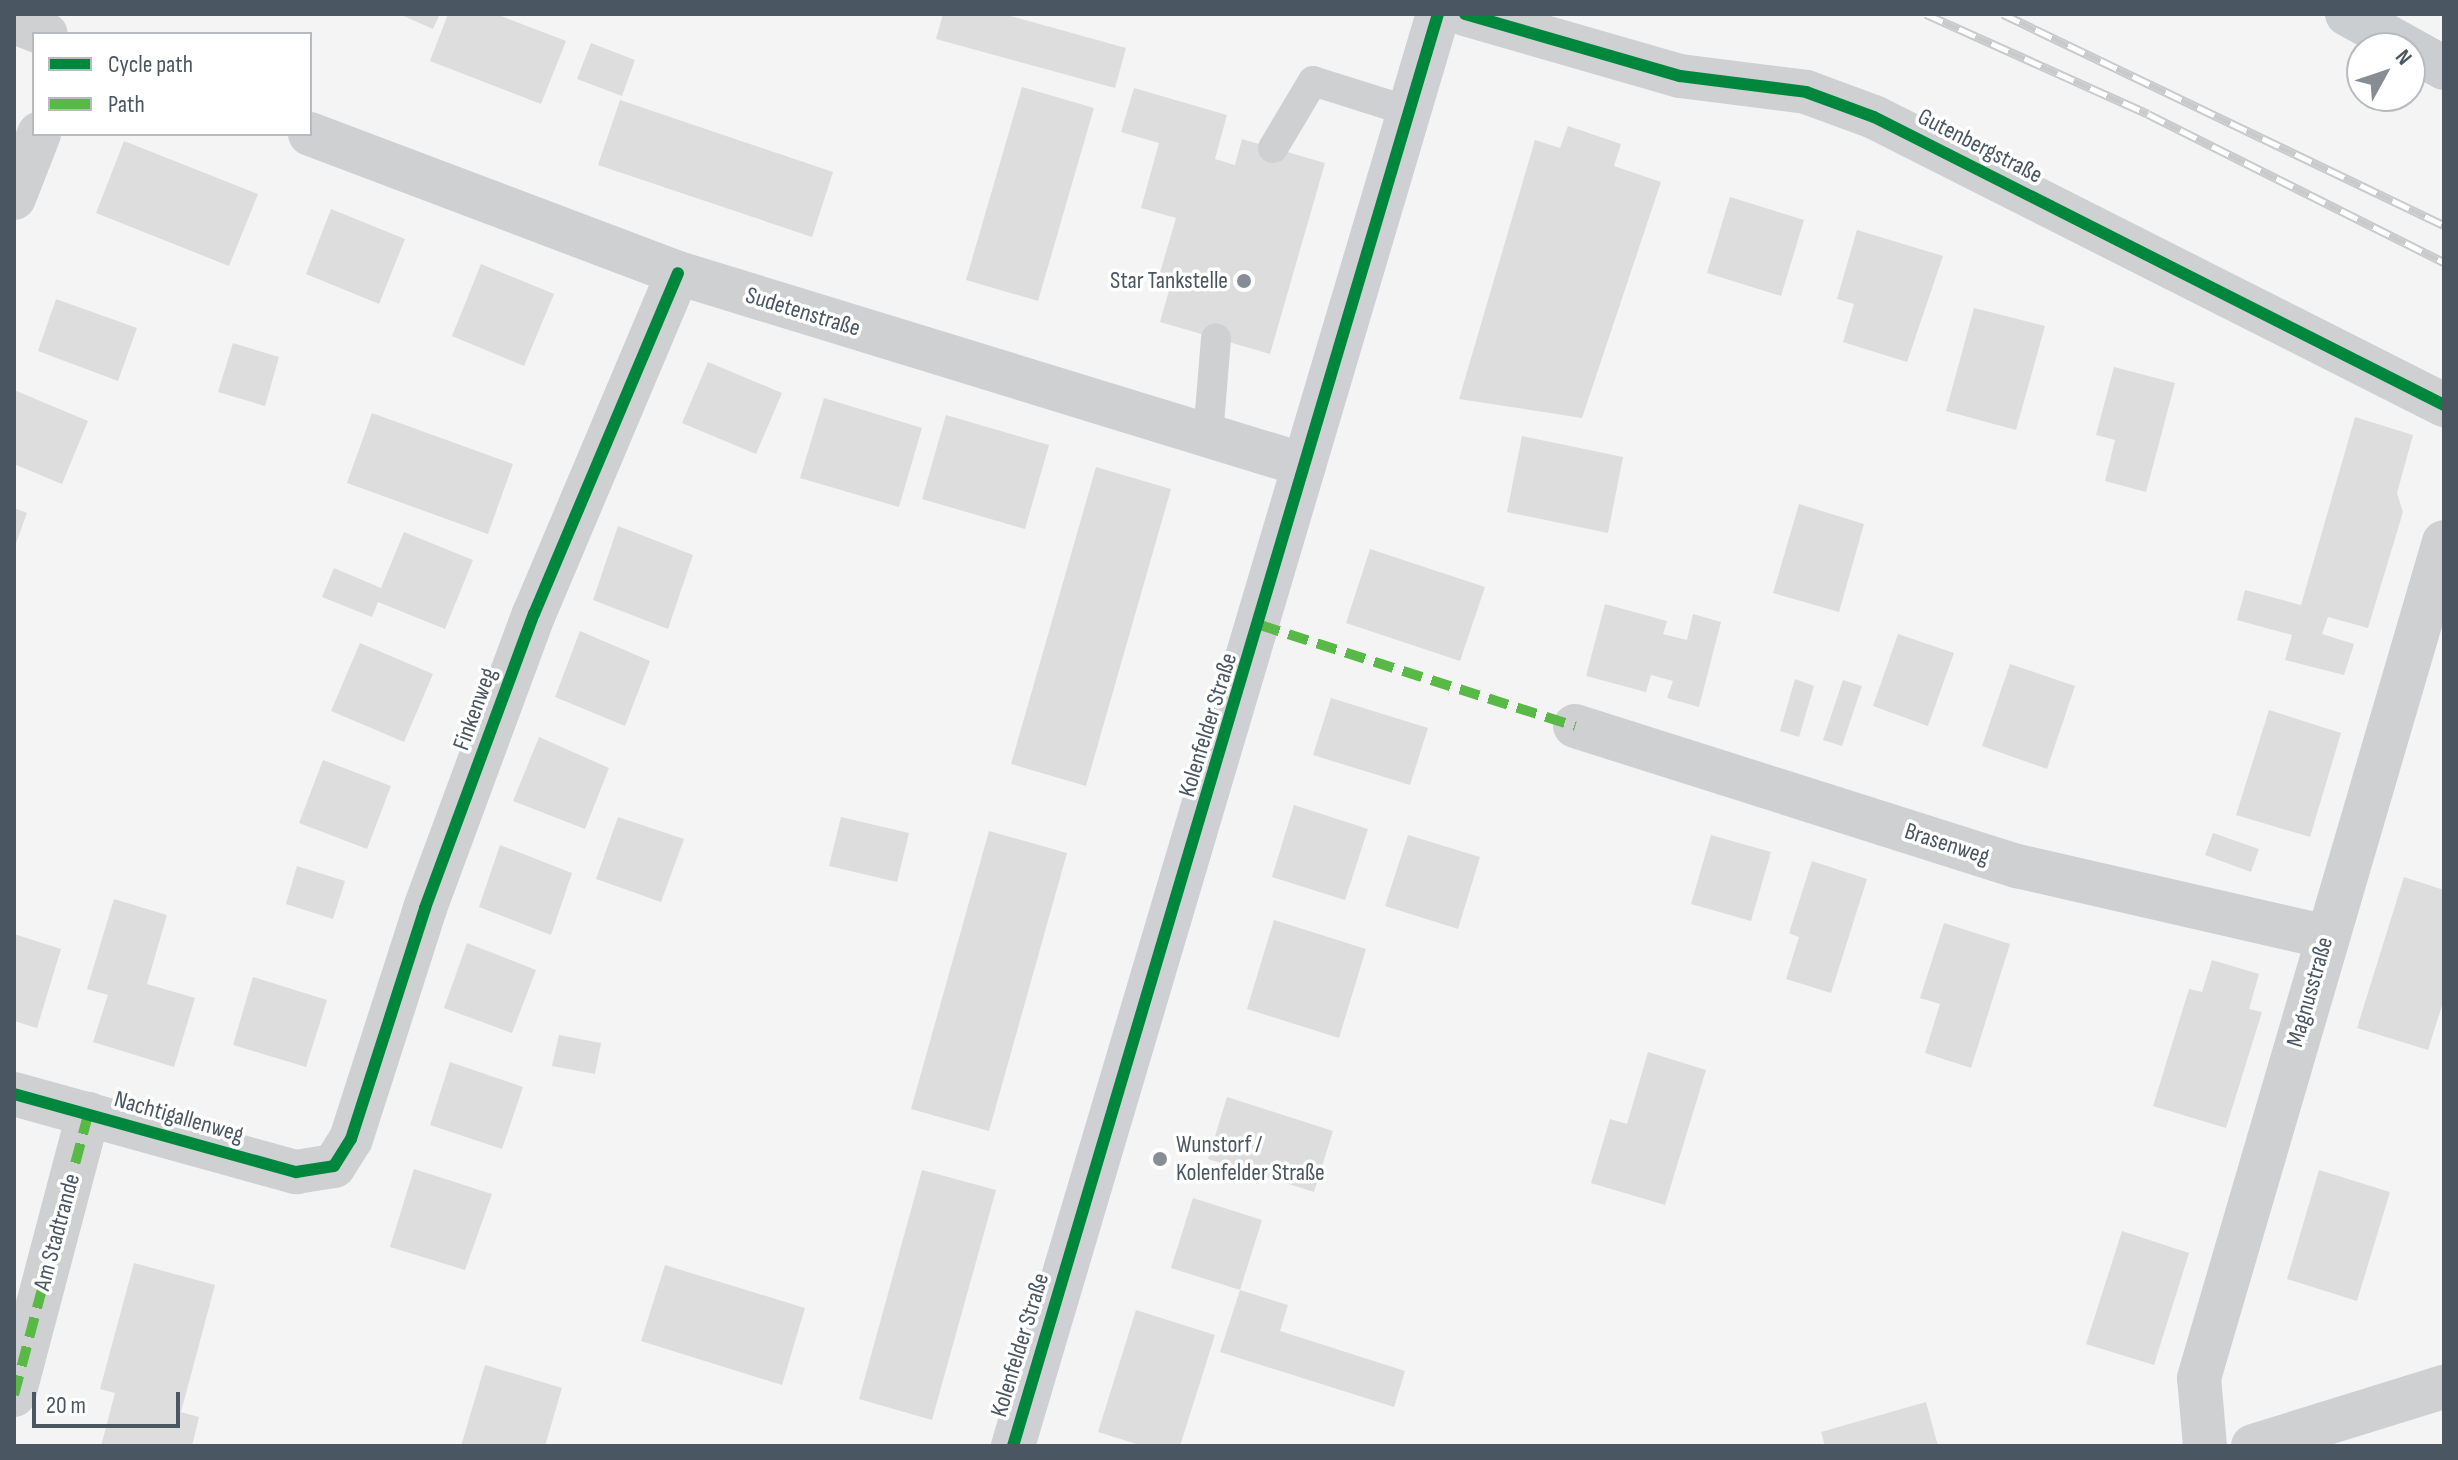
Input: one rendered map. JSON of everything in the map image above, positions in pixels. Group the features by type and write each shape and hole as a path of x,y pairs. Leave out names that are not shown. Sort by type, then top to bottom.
{"main road":[{"name":"Kolenfelder Straße","path":"1013,1446 1438,14"},
{"path":"2347,14 2380,32"},
{"path":"2426,58 2444,68"}],"street":[{"name":"Gutenbergstraße","path":"1465,14 1680,76 1806,92 1874,117 2444,405"},
{"path":"14,22 41,32"},
{"name":"Sudetenstraße","path":"312,135 678,273 1304,465"},
{"path":"14,198 38,136"},
{"name":"Finkenweg","path":"334,1166 351,1139 425,908 534,614 678,273"},
{"name":"Magnusstraße","path":"2205,1446 2199,1378 2444,542"},
{"name":"Brasenweg","path":"1575,726 2017,866 2326,937"},
{"name":"Nachtigallenweg","path":"14,1094 296,1172 334,1166"},
{"name":"Am Stadtrande","path":"14,1395 88,1114"},
{"path":"2253,1446 2444,1387"}],"lane":[{"path":"1273,148 1313,81 1408,111"},
{"path":"1208,436 1216,338"}],"building":[{"path":"399,14 440,14 433,29"},
{"path":"448,14 496,14 566,41 541,104 430,61"},
{"path":"943,14 1003,14 1126,48 1115,88 936,39"},
{"path":"591,43 635,60 622,96 577,79"},
{"path":"1022,87 1094,108 1038,301 966,280"},
{"path":"1134,88 1227,115 1215,159 1235,165 1242,139 1325,163 1270,354 1160,322 1170,287 1157,283 1176,218 1141,208 1159,143 1121,132"},
{"path":"620,100 833,172 812,237 598,165"},
{"path":"1568,126 1621,144 1614,166 1661,182 1582,418 1459,399 1535,140 1560,148"},
{"path":"124,141 258,194 229,266 96,213"},
{"path":"1730,197 1804,220 1781,296 1707,273"},
{"path":"331,209 405,239 379,304 306,274"},
{"path":"1857,230 1943,256 1907,362 1843,342 1854,304 1837,299"},
{"path":"481,264 554,294 524,366 452,336"},
{"path":"56,299 137,328 118,381 38,351"},
{"path":"1974,308 2045,326 2016,430 1946,411"},
{"path":"233,343 279,357 265,406 218,392"},
{"path":"708,362 782,393 756,454 682,423"},
{"path":"2114,367 2175,383 2146,492 2105,481 2115,440 2096,435"},
{"path":"14,390 88,421 62,484 14,464"},
{"path":"824,398 922,428 899,507 800,478"},
{"path":"372,413 513,464 488,534 347,483"},
{"path":"946,415 1049,445 1025,529 922,499"},
{"path":"2355,417 2413,435 2397,493 2403,512 2368,628 2328,617 2322,634 2354,644 2344,675 2285,660 2292,635 2237,620 2245,590 2301,605"},
{"path":"1522,436 1623,457 1608,533 1507,512"},
{"path":"1096,467 1171,489 1086,786 1011,764"},
{"path":"1799,504 1864,524 1839,612 1773,593"},
{"path":"14,508 27,513 14,549"},
{"path":"618,526 693,555 668,629 593,600"},
{"path":"404,532 473,560 445,629 378,602 372,617 322,597 334,568 381,588"},
{"path":"1370,549 1485,587 1460,661 1346,623"},
{"path":"1605,604 1667,621 1663,634 1687,640 1693,614 1721,622 1699,707 1667,698 1673,681 1651,675 1646,692 1586,676"},
{"path":"580,631 650,661 625,726 555,697"},
{"path":"1898,634 1954,653 1928,726 1873,706"},
{"path":"360,643 433,674 404,742 331,711"},
{"path":"2010,664 2075,686 2047,769 1982,746"},
{"path":"1795,679 1814,686 1799,737 1780,731"},
{"path":"1843,680 1862,686 1842,746 1823,740"},
{"path":"1331,698 1428,728 1410,785 1313,755"},
{"path":"2269,710 2341,733 2310,837 2236,815"},
{"path":"539,737 609,768 585,829 513,801"},
{"path":"323,760 391,786 367,849 299,823"},
{"path":"1294,805 1368,829 1345,900 1272,877"},
{"path":"618,817 684,839 661,902 596,879"},
{"path":"841,817 909,833 897,882 829,866"},
{"path":"989,831 1067,853 989,1131 911,1109"},
{"path":"2213,833 2259,849 2251,872 2205,855"},
{"path":"1408,835 1480,857 1458,929 1385,906"},
{"path":"1711,835 1771,852 1751,921 1691,904"},
{"path":"500,845 572,873 551,935 479,907"},
{"path":"1812,861 1867,879 1831,993 1786,979 1799,937 1789,933"},
{"path":"297,866 345,881 333,919 286,904"},
{"path":"2404,877 2444,890 2444,999 2428,1050 2357,1028"},
{"path":"114,899 167,915 147,984 195,998 174,1067 93,1042 108,995 87,989"},
{"path":"1274,920 1366,949 1339,1038 1247,1009"},
{"path":"1944,923 2010,944 1971,1068 1925,1053 1940,1004 1920,998"},
{"path":"14,934 61,949 37,1028 14,1021"},
{"path":"467,943 536,970 512,1033 444,1008"},
{"path":"2212,960 2259,974 2249,1009 2262,1012 2226,1128 2153,1106 2189,989 2202,992"},
{"path":"253,977 327,1000 306,1067 233,1045"},
{"path":"559,1035 601,1043 595,1074 552,1066"},
{"path":"1648,1052 1706,1070 1665,1205 1591,1183 1610,1119 1627,1124"},
{"path":"450,1062 523,1087 502,1149 430,1125"},
{"path":"1227,1097 1333,1131 1314,1192 1208,1159"},
{"path":"414,1169 492,1194 465,1270 390,1247"},
{"path":"922,1170 996,1190 932,1420 859,1399"},
{"path":"2319,1170 2390,1192 2357,1301 2287,1279"},
{"path":"1193,1198 1262,1220 1240,1290 1171,1268"},
{"path":"2122,1231 2189,1253 2154,1365 2086,1344"},
{"path":"134,1263 215,1285 181,1412 199,1417 192,1446 101,1446 115,1393 100,1389"},
{"path":"665,1265 805,1308 782,1385 641,1341"},
{"path":"1240,1290 1288,1305 1280,1331 1405,1371 1394,1407 1220,1352"},
{"path":"1136,1310 1215,1335 1180,1446 1143,1446 1098,1432"},
{"path":"485,1365 562,1388 545,1446 461,1446"},
{"path":"1926,1402 1938,1446 1825,1446 1821,1432"}],"railway":[{"path":"1926,14 2148,114 2444,262"},
{"path":"2003,14 2444,225"}],"marked path":[{"path":"1260,625 1575,726"},
{"path":"14,1395 88,1114"}],"cycle path":[{"path":"1013,1446 1438,14"},
{"path":"1465,14 1680,76 1806,92 1874,117 2444,405"},
{"path":"14,1094 296,1172 334,1166 351,1139 425,908 534,614 678,273"}],"place":[{"name":"Star Tankstelle","path":"1244,281"},
{"name":"Wunstorf / Kolenfelder Straße","path":"1160,1159"}]}
